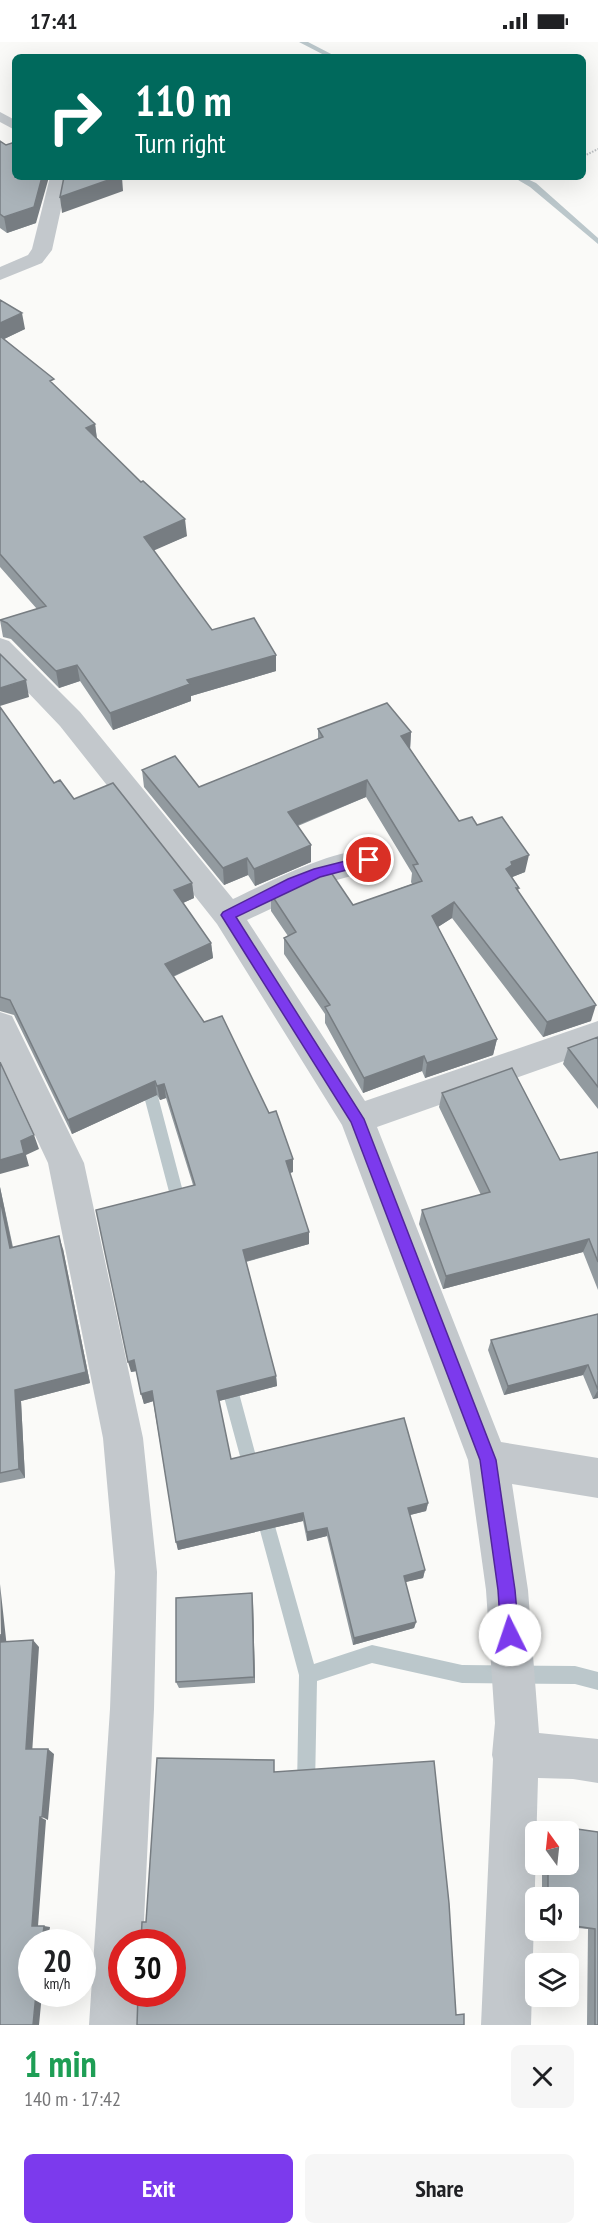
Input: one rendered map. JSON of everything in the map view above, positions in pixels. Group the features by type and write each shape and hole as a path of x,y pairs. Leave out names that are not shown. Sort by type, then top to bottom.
{"street":[{"path":"0,274 35,260 42,250 58,180"},
{"path":"0,647 70,719 228,915 357,1119 488,1460 507,1590 515,1739 506,2025"},
{"path":"228,915 309,876 369,860"},
{"path":"0,1026 66,1163 123,1438 136,1572 132,1709 114,2025"},
{"path":"357,1119 598,1035"},
{"path":"488,1460 598,1478"},
{"path":"515,1739 573,1757 598,1761"}],"building":[{"path":"0,141 6,145 12,143 12,180 41,180 34,207 4,217 0,214"},
{"path":"63,180 108,180 60,197"},
{"path":"0,300 22,313 0,323"},
{"path":"0,336 54,379 50,381 95,424 86,428 141,482 143,481 185,519 144,537 212,630 254,618 276,655 187,680 190,684 110,713 77,665 56,671 7,623 0,620 46,606 0,554"},
{"path":"0,654 26,680 0,688"},
{"path":"387,703 411,732 401,736 459,821 472,817 477,825 502,817 529,855 511,862 512,865 506,869 519,888 516,888 596,1005 547,1022 454,902 432,916 497,1039 427,1063 424,1056 364,1078 325,1007 330,1005 284,938 296,932 271,894 328,868 353,905 422,881 413,865 418,864 367,780 288,812 311,845 254,869 247,858 223,868 142,770 175,756 199,787 323,737 318,729"},
{"path":"0,707 54,783 60,780 74,799 113,783 192,883 174,890 211,943 165,964 204,1022 222,1016 269,1113 276,1111 293,1159 286,1161 309,1232 243,1250 276,1376 217,1391 231,1459 404,1418 428,1503 408,1508 425,1570 404,1576 416,1622 354,1638 327,1528 307,1532 303,1513 176,1542 152,1391 141,1394 134,1360 128,1362 96,1210 195,1185 164,1084 157,1086 155,1081 68,1120 10,1000 0,997"},
{"path":"598,1037 598,1087 568,1048"},
{"path":"0,1062 34,1135 21,1141 24,1153 0,1160"},
{"path":"512,1068 560,1160 598,1152 598,1262 589,1239 446,1276 422,1210 490,1192 442,1093"},
{"path":"0,1199 10,1248 59,1236 86,1372 15,1390 19,1469 0,1473"},
{"path":"598,1314 598,1390 588,1365 508,1386 491,1340"},
{"path":"252,1593 254,1677 176,1682 176,1598"},
{"path":"0,1634 1,1642 33,1640 26,1749 48,1749 42,1817 40,1817 32,1926 44,1926 44,1929 18,1929 18,2007 35,2007 33,2025 0,2025"},
{"path":"157,1758 274,1760 274,1772 434,1761 449,1903 456,2015 464,2014 464,2025 137,2025 138,2007 186,2007 186,1929 142,1929 142,1922 146,1922"},
{"path":"579,1829 598,1832 598,2025 595,2025 595,1929 579,1927 579,1887 548,1887 548,1875 579,1875"}],"waterway":[{"path":"302,42 328,54"},
{"path":"523,180 533,185 598,242"},
{"path":"147,1081 180,1207"},
{"path":"228,1382 252,1471"},
{"path":"263,1512 308,1675"},
{"path":"308,1675 372,1654 462,1674 575,1675 598,1681"},
{"path":"306,1787 308,1675"}],"route":[{"path":"369,860 318,873 292,883 228,915 357,1119 488,1460 507,1590 510,1635"}]}
